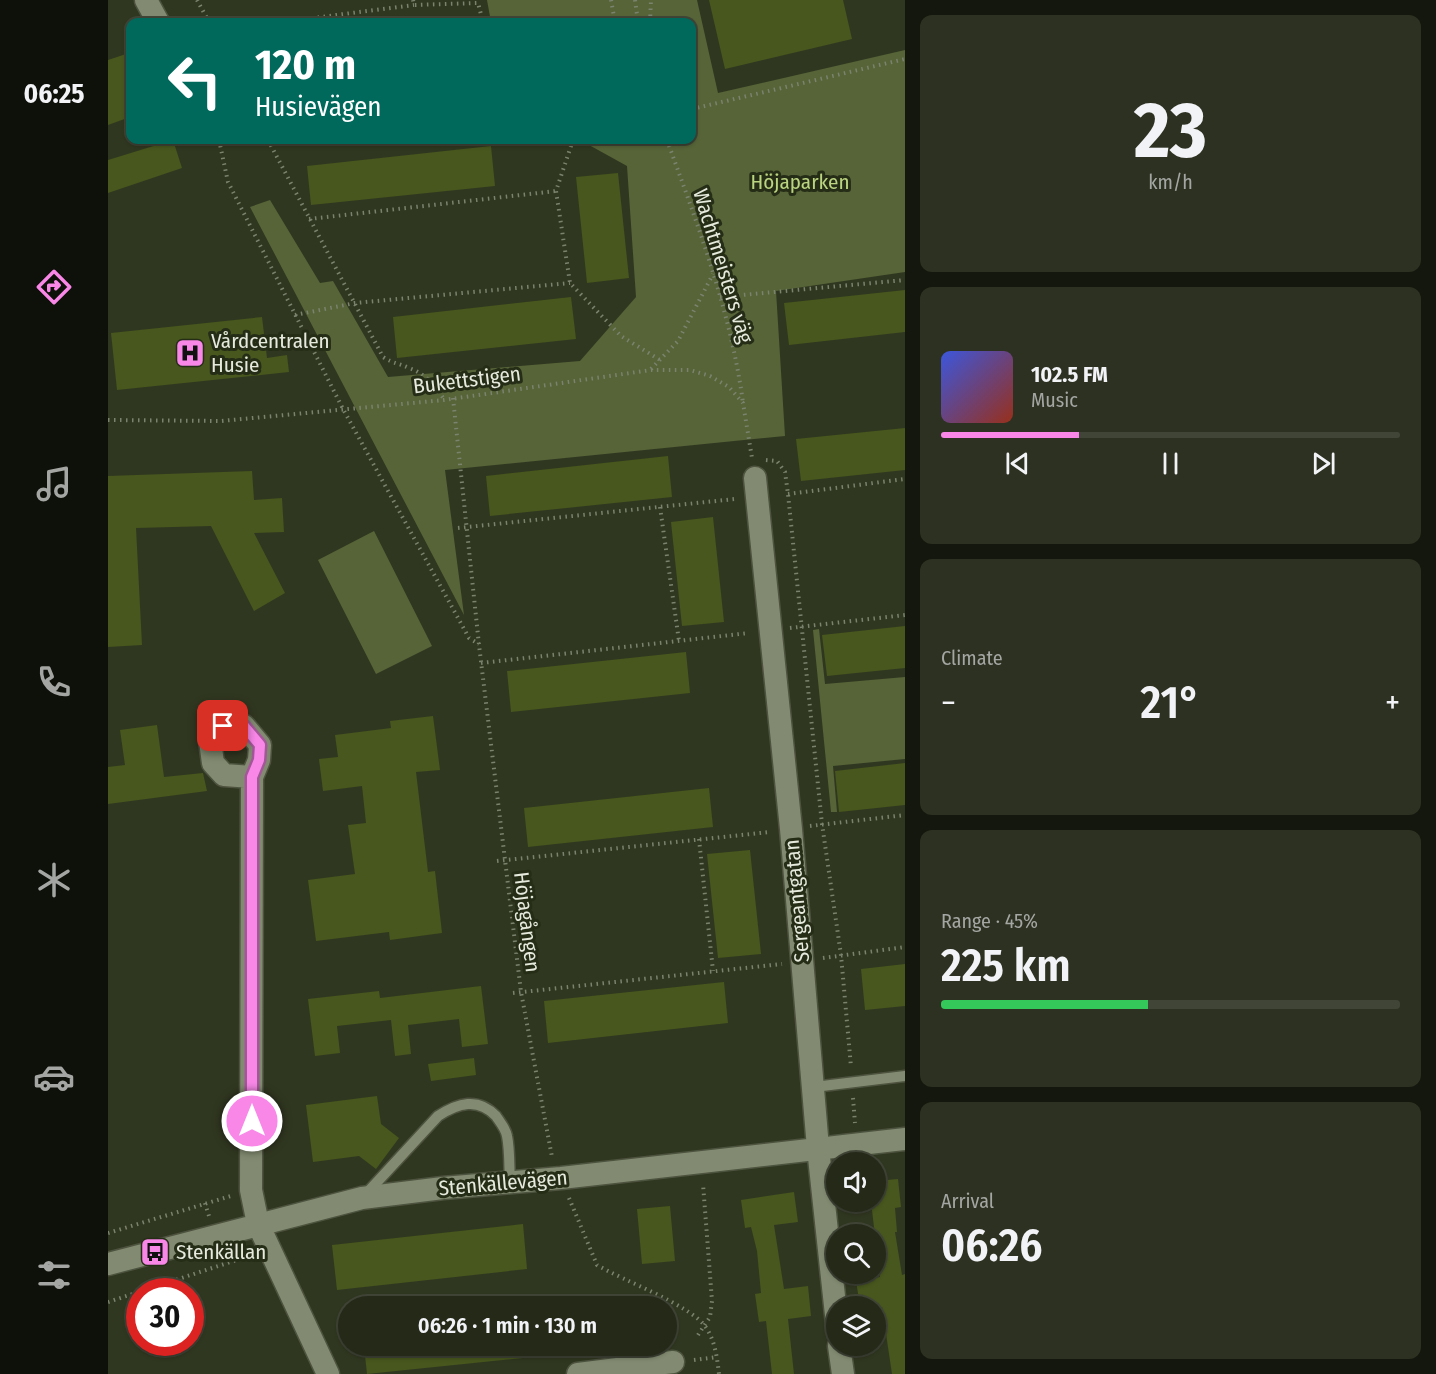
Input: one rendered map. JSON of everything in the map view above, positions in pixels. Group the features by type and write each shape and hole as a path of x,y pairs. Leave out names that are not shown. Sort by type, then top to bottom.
{"street":[{"path":"146,0 156,18"},
{"name":"Sergeantgatan","path":"756,487 791,829 818,1148 834,1296"},
{"path":"252,777 251,1190 258,1224 328,1374"},
{"name":"Stenkällevägen","path":"108,1264 362,1198 905,1139"},
{"path":"840,1356 843,1374"},
{"path":"578,1374 673,1362"}],"lane":[{"path":"814,1087 905,1076"},
{"path":"362,1198 438,1116 450,1108 466,1103 478,1103 489,1109 500,1121 507,1135 510,1183"}],"path":[{"path":"197,0 207,18"},
{"path":"611,0 614,18"},
{"path":"635,0 637,18"},
{"path":"650,18 651,0"},
{"path":"308,18 414,2 478,3 482,18"},
{"path":"696,108 905,59"},
{"path":"220,144 228,182 343,409 469,638 479,645"},
{"path":"270,144 383,357 395,365 406,366 430,380 444,400"},
{"path":"572,144 556,191 570,283 621,336 660,360"},
{"name":"Wachtmeisters väg","path":"668,144 720,297 738,367 743,403"},
{"path":"309,219 556,191"},
{"path":"651,370 678,341 713,274"},
{"path":"720,297 905,280"},
{"path":"296,315 355,303 570,283"},
{"name":"Bukettstigen","path":"108,420 220,421 453,399 651,370 690,370 710,376 729,387 743,403"},
{"name":"Höjagången","path":"453,399 479,645 521,992 551,1154 597,1265 686,1310 705,1327 716,1349 719,1374"},
{"path":"458,528 660,507 756,487 743,403"},
{"path":"857,1145 841,955 822,824 788,494 905,480"},
{"path":"660,507 679,641"},
{"path":"482,663 905,615"},
{"path":"496,861 905,815"},
{"path":"699,839 713,971"},
{"path":"513,993 802,962 905,947"},
{"path":"698,1335 705,1327 712,1301 701,1162"},
{"path":"108,1233 251,1190"},
{"path":"108,1302 223,1263 270,1251"}],"green space":[{"name":"Höjaparken","path":"487,0 697,0 718,93 905,50 905,272 776,291 785,436 445,470 464,615 250,207 270,200 320,283 333,281 388,377 580,361 636,297 627,166 587,144 696,144 696,18 490,18"},
{"path":"374,531 432,646 376,674 318,560"},
{"path":"819,629 825,684 905,677 905,759 833,766 837,812 831,812 813,630"}],"building":[{"path":"709,0 843,0 852,39 725,69"},
{"path":"126,54 126,118 108,125 108,60"},
{"path":"160,144 174,144 182,168 108,193 108,160"},
{"path":"491,146 495,186 311,205 307,166"},
{"path":"618,173 629,278 587,283 576,177"},
{"path":"905,290 905,332 789,345 784,303"},
{"path":"571,297 576,339 397,358 393,317"},
{"name":"Vårdcentralen Husie","path":"262,317 267,358 287,355 289,372 117,390 111,333"},
{"path":"905,428 905,470 801,481 796,439"},
{"path":"668,456 672,497 490,516 486,476"},
{"path":"252,471 254,500 282,498 284,532 254,533 285,593 254,611 211,526 136,528 142,645 108,647 108,476"},
{"path":"713,517 724,622 682,626 671,522"},
{"path":"905,626 905,668 827,676 822,635"},
{"path":"686,652 690,693 511,712 507,671"},
{"path":"433,716 440,770 416,772 428,872 435,871 442,933 390,940 389,932 316,941 308,880 355,874 348,825 366,823 362,786 323,791 319,759 338,757 335,735 391,728 390,721"},
{"path":"157,725 164,777 203,773 207,791 108,804 108,767 125,765 120,730"},
{"path":"905,763 905,805 839,812 835,771"},
{"path":"709,788 713,827 528,847 524,808"},
{"path":"750,850 761,954 718,958 707,854"},
{"path":"905,964 905,1006 865,1010 861,969"},
{"path":"724,982 728,1023 548,1043 544,1001"},
{"path":"481,986 488,1044 462,1047 459,1019 408,1025 411,1054 395,1056 391,1020 337,1026 340,1053 315,1056 308,999 379,991 380,998"},
{"path":"474,1058 476,1075 431,1081 428,1064"},
{"path":"377,1096 381,1124 399,1138 376,1169 359,1156 313,1162 306,1105"},
{"path":"898,1179 901,1207 895,1208 897,1232 895,1232 902,1275 905,1274 905,1374 892,1374 886,1334 886,1296 858,1296 856,1284 886,1284 886,1224 874,1224 872,1212 886,1212 886,1180"},
{"path":"794,1192 798,1222 774,1225 784,1289 808,1286 811,1316 788,1319 794,1374 772,1374 766,1321 759,1322 755,1294 761,1293 757,1251 751,1227 745,1228 741,1200"},
{"path":"670,1206 675,1261 642,1264 637,1209"},
{"path":"523,1224 527,1269 337,1290 332,1245"},
{"path":"365,1356 533,1356 533,1357 367,1374"}],"place":[{"name":"Vårdcentralen Husie","path":"190,353"},
{"name":"Stenkällan","path":"155,1252"}],"route":[{"path":"223,726 244,726 260,745 259,760 252,777 252,1121"}]}
